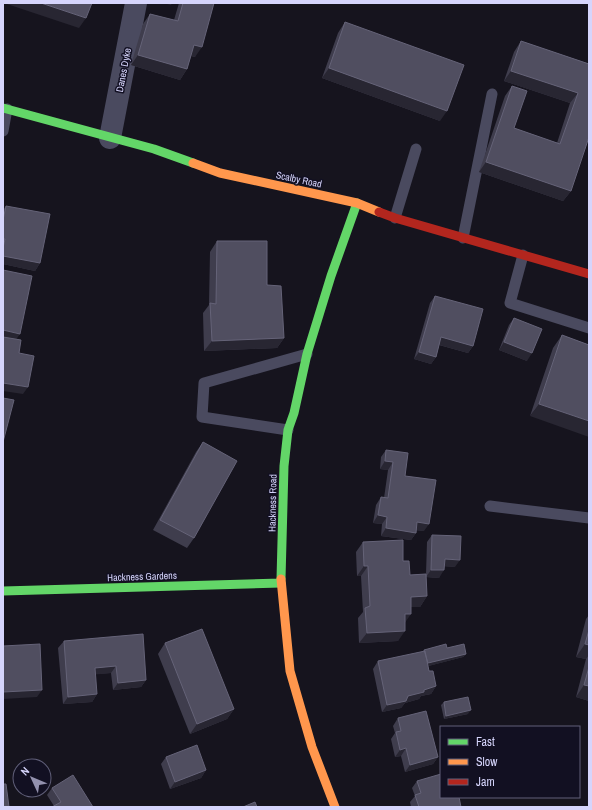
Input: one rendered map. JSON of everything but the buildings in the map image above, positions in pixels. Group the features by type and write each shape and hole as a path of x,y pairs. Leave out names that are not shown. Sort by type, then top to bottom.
{"main road":[{"name":"Scalby Road","path":"5,109 154,149 220,173 357,203 395,218 589,274"},
{"name":"Hackness Road","path":"335,807 312,747 290,671 281,583 284,466 288,430 294,413 307,354 331,276 357,203"},
{"name":"Hackness Gardens","path":"3,591 281,583"}],"street":[{"name":"Danes Dyke","path":"110,138 136,3"}],"lane":[{"path":"463,238 492,94"},
{"path":"3,131 5,109"},
{"path":"395,218 416,149"},
{"path":"523,255 510,303 589,328"},
{"path":"288,430 202,417 204,382 307,354"},
{"path":"490,506 589,518"}],"traffic: fast":[{"path":"3,108 154,149 193,163"},
{"path":"281,579 284,466 288,430 294,413 307,354 331,276 357,203"},
{"path":"3,591 281,583"}],"traffic: slow":[{"path":"193,163 220,173 357,203 379,212"},
{"path":"281,579 290,671 312,747 335,807"}],"traffic: jam":[{"path":"379,212 395,218 589,274"}]}
